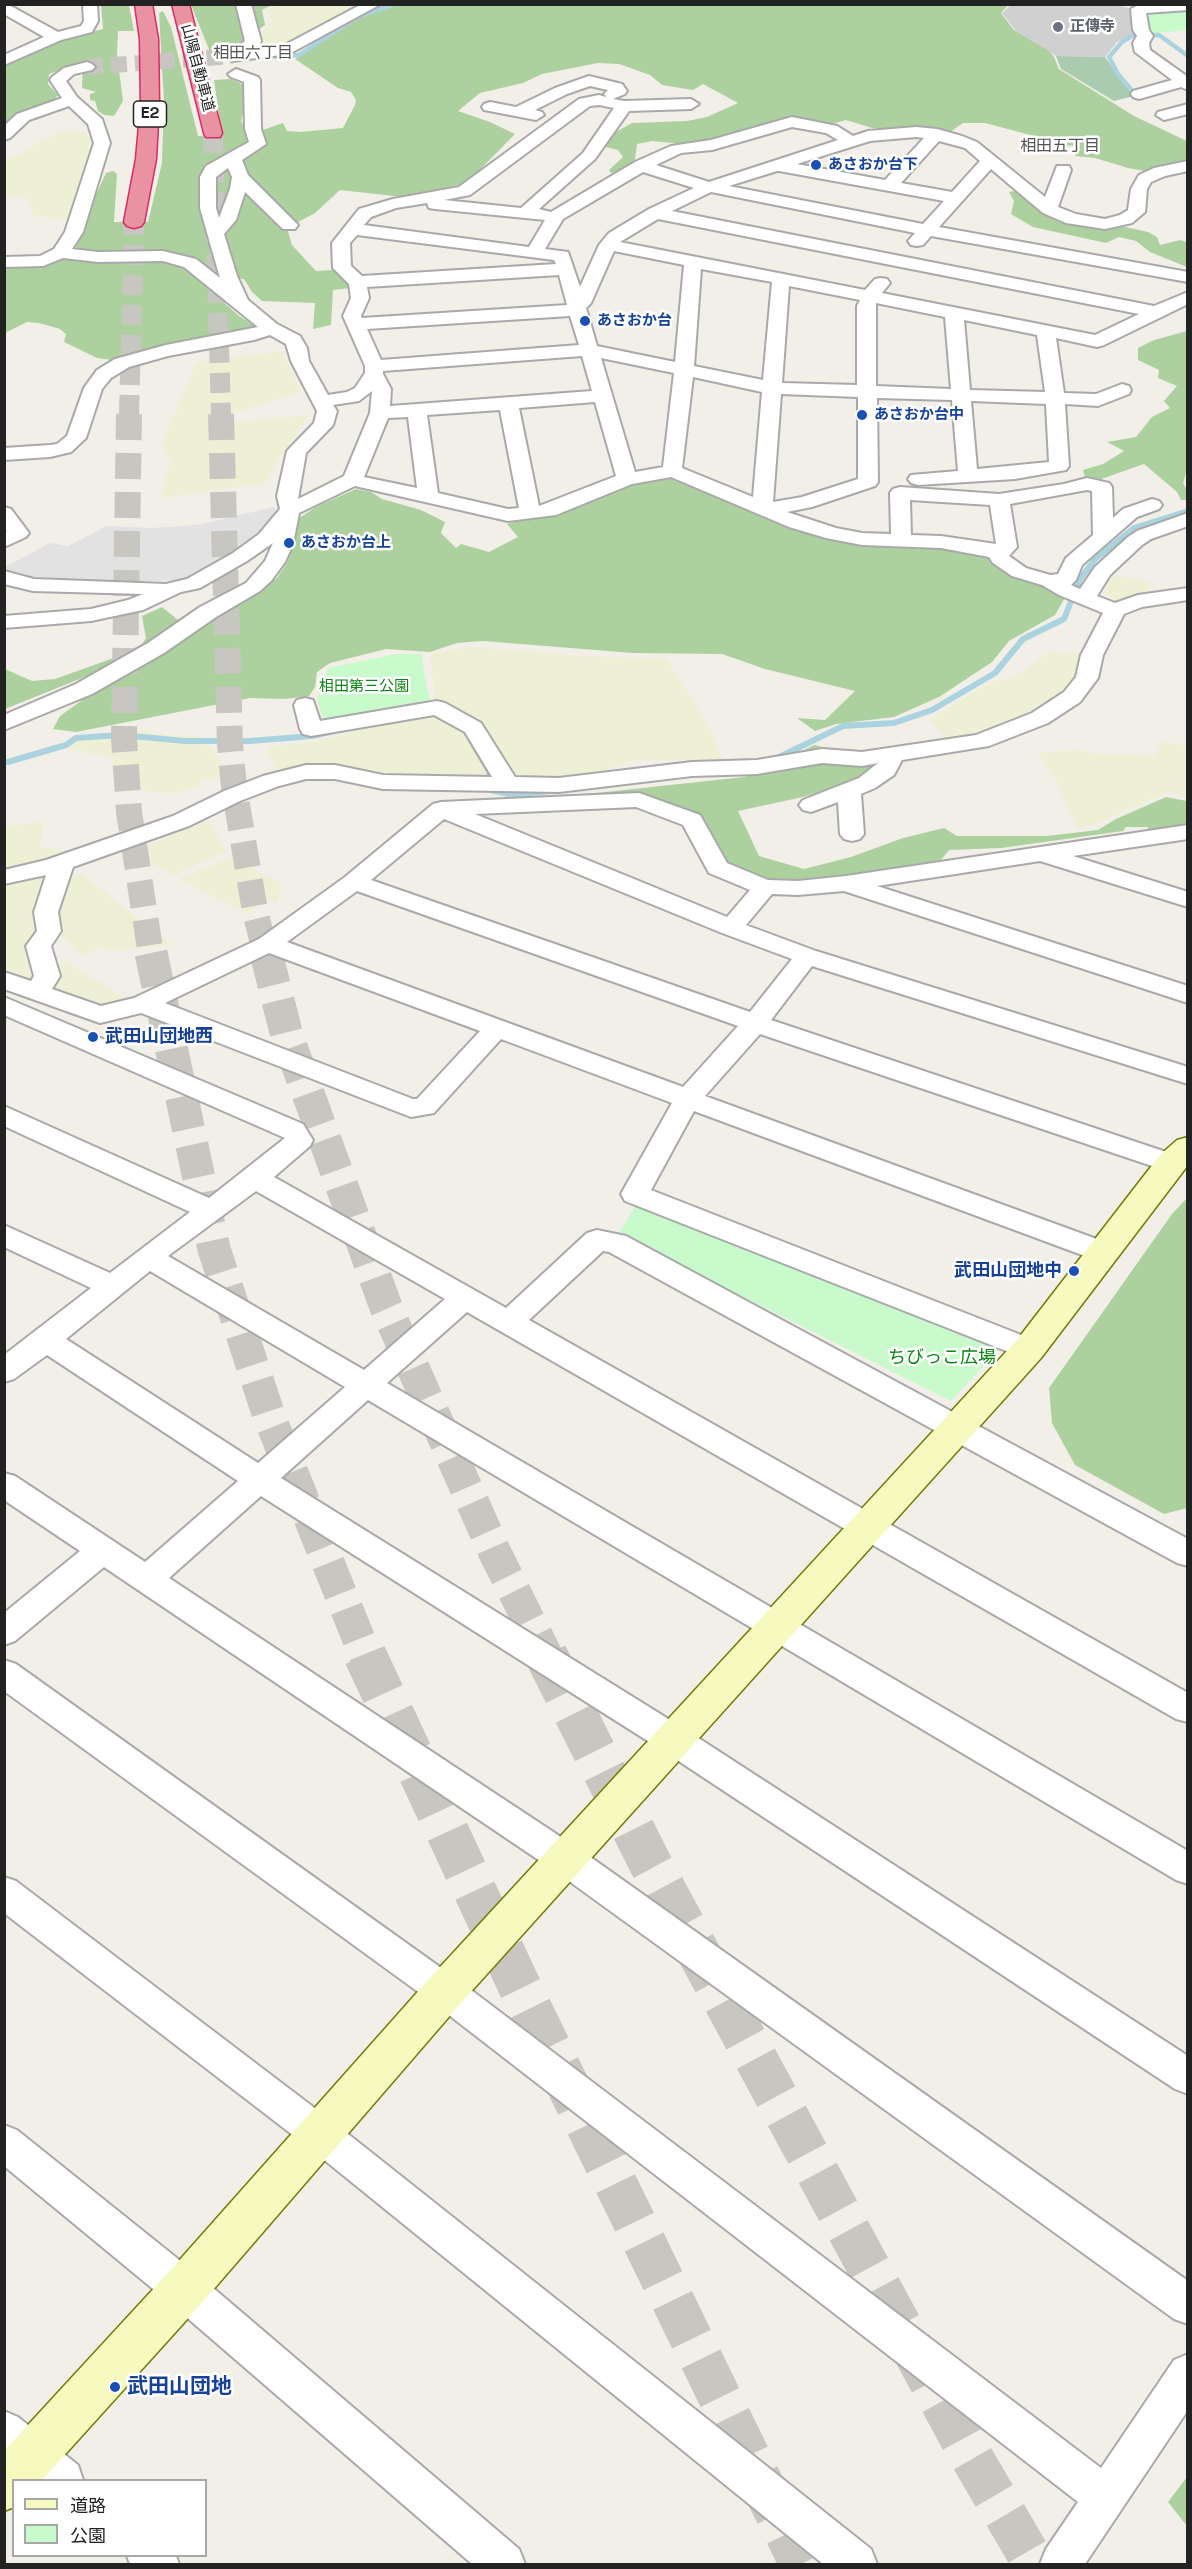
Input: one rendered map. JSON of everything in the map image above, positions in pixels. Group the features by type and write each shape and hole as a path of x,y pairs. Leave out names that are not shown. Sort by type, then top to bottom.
{"highway":[{"name":"E2","path":"134,222 146,159 150,104 148,39 143,4"},
{"name":"山陽自動車道","path":"180,4 198,63 213,133"}],"street":[{"path":"4,61 56,37 87,29 91,21 90,4"},
{"path":"243,4 253,41 252,46 238,55 284,51 374,4"},
{"path":"1185,83 1143,52 1141,43 1145,36 1141,30 1138,9 1188,6"},
{"path":"4,8 56,37"},
{"path":"61,253 74,232 102,143 96,122 71,100 58,80 69,71 87,67"},
{"path":"236,74 252,80 253,129 258,144 212,170 208,177 208,208 228,276 241,304"},
{"path":"353,480 380,413 382,389 352,316 360,298 358,282 342,268 341,243 365,213 393,204 454,195 475,185 585,102 599,100 619,91 616,87 589,81 561,91 518,112"},
{"path":"1139,94 1185,83"},
{"path":"4,135 23,117 71,100"},
{"path":"599,100 624,106 691,104"},
{"path":"525,213 589,156 624,106"},
{"path":"490,107 561,120"},
{"path":"1164,115 1188,109"},
{"path":"534,252 556,216 641,166 677,149 712,145 792,122 831,129 852,142"},
{"path":"355,324 577,308 582,303 608,245 615,237 655,213 709,187 884,133 916,132 946,135 971,145 1049,209 1060,215 1105,224 1117,222 1136,212 1139,189 1146,179 1160,172 1188,166"},
{"path":"889,186 937,134"},
{"path":"233,159 240,177 289,225"},
{"path":"868,482 866,306 870,296 899,261 990,160"},
{"path":"776,165 954,198"},
{"path":"641,166 709,187 926,230 1188,277"},
{"path":"1049,209 1063,170"},
{"path":"215,235 227,220 240,177"},
{"path":"420,200 425,203 556,216"},
{"path":"655,213 1156,312"},
{"path":"351,229 562,256 627,479"},
{"path":"608,245 1096,341 1188,297"},
{"path":"4,262 43,261 61,253 98,257 163,256 183,260 196,266 270,328 293,340 298,348 300,361 327,411 323,425 297,451 287,496 290,510 283,544 275,562 253,587 208,612 156,648 84,689 4,723"},
{"path":"1024,328 1080,256"},
{"path":"672,471 684,370 693,261"},
{"path":"358,282 566,269"},
{"path":"762,509 781,279"},
{"path":"954,314 959,395 968,476"},
{"path":"4,454 64,448 76,438 93,388 104,374 122,363 166,351 254,334 270,328"},
{"path":"762,509 805,503 868,482 1015,473 1059,466 1055,398 1046,332"},
{"path":"374,370 590,350 772,388 1098,400 1122,390"},
{"path":"322,401 352,397 363,391 374,370"},
{"path":"380,413 604,396"},
{"path":"508,402 530,513"},
{"path":"417,411 428,497"},
{"path":"4,577 33,585 176,587 193,584 240,557 266,538 290,510 353,480 508,515 549,511 627,479 672,471 689,476 762,509 833,534 901,542 940,542 997,552 1007,547 999,500"},
{"path":"901,542 900,494 999,500 1087,484 1102,487 1103,537"},
{"path":"1049,581 1066,580 1073,562 1130,513 1152,505"},
{"path":"4,513 19,533 4,541"},
{"path":"1085,598 1102,571 1136,541 1144,535 1188,519"},
{"path":"997,552 1000,559 1009,567 1049,581 1115,610"},
{"path":"4,622 91,615 135,605 176,587"},
{"path":"4,877 62,863 181,821 251,789 306,772 335,772 383,782 560,785 692,769 757,767 822,756 862,759 981,741 1040,718 1071,697 1087,678 1092,655 1115,610 1138,601 1188,594"},
{"path":"305,705 311,729 437,708 473,728 508,784"},
{"path":"811,805 867,783 886,770 893,755"},
{"path":"849,790 852,834"},
{"path":"4,980 100,1015 143,1004 268,944 354,882 441,809 639,800 692,820 717,868 765,887 798,888 846,884 1188,832"},
{"path":"441,809 731,928 807,956 1188,1076"},
{"path":"1040,853 1188,900"},
{"path":"37,993 47,976 38,946 49,931 46,912 62,863"},
{"path":"27,2463 184,2289 445,1991 567,1860 1029,1349 1179,1155 755,1023 354,882"},
{"path":"846,884 1188,994"},
{"path":"731,928 765,887"},
{"path":"268,944 1103,1252"},
{"path":"807,956 755,1023 687,1100 635,1194 1029,1349"},
{"path":"143,1004 411,1108 425,1107 497,1028"},
{"path":"4,1005 294,1130 300,1140 255,1178 148,1257 46,1340 6,1368"},
{"path":"4,1115 211,1210"},
{"path":"255,1178 510,1321 866,1527 1188,1709"},
{"path":"4,1235 112,1286"},
{"path":"510,1321 597,1240 616,1243 1188,1554"},
{"path":"148,1257 1188,1869"},
{"path":"147,1579 466,1296"},
{"path":"46,1340 260,1480 674,1740 1188,2077"},
{"path":"4,1484 567,1860 1188,2305"},
{"path":"4,1632 103,1550"},
{"path":"4,1673 445,1991 1106,2497"},
{"path":"4,1892 320,2134 856,2565"},
{"path":"4,2142 184,2289 504,2565"},
{"path":"1061,2565 1188,2374"}],"shaded area":[{"path":"1011,5 1118,5 1135,10 1138,30 1117,42 1105,57 1056,56 1016,31 1002,13"},
{"path":"274,507 279,513 260,532 221,564 192,579 106,584 37,583 5,573 5,567 50,543 68,546 107,526 151,528 197,525"}],"green space":[{"path":"1009,4 1001,13 1014,30 1049,51 1059,69 1134,116 1187,141 1187,163 1159,166 1144,171 1128,168 1095,158 1075,156 1076,146 1036,143 1034,136 985,123 963,123 950,132 872,128 846,120 825,126 795,121 693,145 652,141 637,144 635,160 619,171 611,173 609,170 623,157 618,150 605,147 614,133 632,123 687,121 707,117 738,103 703,84 693,90 662,85 650,75 619,64 598,63 542,74 523,83 480,93 458,111 515,134 467,183 403,197 340,190 315,213 287,228 292,245 316,271 332,270 342,276 351,288 333,290 331,325 313,329 315,303 262,301 252,292 244,279 212,276 193,259 96,254 82,251 75,246 75,240 106,173 113,171 117,174 114,222 148,222 162,163 164,101 159,13 163,11 171,27 198,136 222,135 214,80 231,79 246,86 244,97 246,103 241,121 248,135 283,123 287,131 343,128 355,105 356,100 351,92 338,88 295,59 359,16 394,5"},
{"path":"101,5 129,5 134,31 118,31 117,55 123,101 114,116 104,115 98,111 95,101 90,100 90,94 96,92 82,88 83,64 77,64 49,74 48,84 58,95 49,105 5,130 5,65 66,38 103,29"},
{"path":"191,5 272,5 262,10 265,25 231,49 215,64"},
{"path":"279,5 365,5 284,49 259,52 256,36 272,21 266,9"},
{"path":"1187,8 1187,30 1148,34 1142,10"},
{"path":"1056,56 1105,57 1134,96 1114,101 1061,69"},
{"path":"62,130 85,133 93,142 69,221 33,215 26,198 5,196 5,162"},
{"path":"1020,190 1098,226 1121,226 1148,232 1157,237 1160,245 1180,240 1187,242 1187,267 1150,252 1136,241 1119,237 1106,243 1033,227 1011,214 1014,201 1009,192"},
{"path":"67,258 160,260 182,265 239,316 257,327 255,330 120,361 97,358 64,342 66,334 60,329 39,323 27,322 5,333 5,265 26,267"},
{"path":"1187,331 1188,467 1183,483 1186,488 1186,500 1181,500 1177,492 1144,464 1087,484 1083,470 1103,464 1124,451 1107,442 1136,437 1152,417 1170,408 1164,401 1177,386 1158,378 1159,370 1138,360 1138,348 1154,340"},
{"path":"282,351 301,392 227,415 229,423 310,415 276,463 266,483 159,498 165,486 164,476 171,464 162,443 197,362"},
{"path":"658,475 681,478 833,537 949,545 991,555 999,569 1038,581 1066,596 1055,615 1009,641 992,662 939,697 894,717 836,724 815,731 797,718 825,720 855,691 765,669 722,654 633,653 483,641 457,643 430,652 386,649 330,663 317,672 315,687 309,696 285,699 250,698 76,732 53,729 60,716 85,698 93,688 154,659 191,630 277,578 287,563 293,546 292,533 296,520 316,507 356,489 421,510 445,522 441,533 456,548 461,544 489,552 518,537 507,524 559,510"},
{"path":"1113,575 1152,582 1147,595 1113,603 1105,591"},
{"path":"162,607 183,624 127,660 5,709 5,669 32,681 55,679 119,656 142,644 146,638 142,616"},
{"path":"470,647 569,655 667,659 708,725 723,760 640,760 620,764 586,779 417,776 351,768 278,771 266,747 317,741 368,728 435,701 430,654"},
{"path":"1048,652 1085,654 1077,677 1066,694 1023,718 980,736 949,742 929,719 990,682 1008,679 1020,673"},
{"name":"相田第三公園","path":"396,654 422,654 430,700 324,723 317,698 328,668"},
{"path":"143,731 199,736 220,759 231,780 202,778 199,786 177,793 147,792 112,769 112,758 53,745 109,733"},
{"path":"1162,742 1187,745 1187,797 1165,793 1094,825 1077,828 1055,779 1037,753 1079,750 1090,753 1154,756"},
{"path":"814,745 850,753 878,765 856,781 803,797 738,811 759,856 804,869 851,857 903,838 944,828 957,836 1047,836 1098,830 1116,819 1166,797 1187,801 1188,829 1147,832 1148,827 1126,827 1123,831 1001,848 949,850 941,860 806,882 766,884 727,863 701,817 680,807 641,795 559,797 744,777 762,772"},
{"path":"208,819 226,852 173,875 146,860 146,847"},
{"path":"43,822 40,846 73,851 5,870 5,826"},
{"path":"232,857 282,884 277,903 265,898 248,914 179,879"},
{"path":"81,873 172,945 113,951 101,946 82,957 58,932 55,918 58,890 70,878"},
{"path":"47,877 35,982 5,969 4,886"},
{"path":"62,959 129,1000 104,1008 45,985"},
{"path":"1187,1198 1187,1508 1164,1514 1075,1465 1052,1423 1049,1388 1172,1214"},
{"name":"ちびっこ広場","path":"638,1202 1002,1346 951,1401 618,1234"},
{"path":"1187,2477 1187,2526 1168,2502"}],"waterway":[{"path":"248,58 299,55 359,16 395,4"},
{"path":"1134,93 1118,74 1109,57 1122,42 1141,30 1146,35 1159,35 1188,56"},
{"path":"773,760 843,726 894,723 932,710 995,673 1023,639 1064,619 1080,579 1095,559 1134,528 1188,511"},
{"path":"8,762 66,745 76,738 121,735 185,741 250,741 312,736 343,729"},
{"path":"466,732 489,771 491,790 512,795 550,791"}],"tunnel":[{"path":"87,67 232,56"},
{"path":"213,133 221,415"},
{"path":"129,415 134,222"},
{"path":"129,414 124,738 129,812 151,955"},
{"path":"221,414 230,744 234,787 255,911 266,955"},
{"path":"151,953 214,1249 269,1416 366,1657"},
{"path":"266,953 287,1036 386,1307 495,1553 649,1861 968,2451 1034,2564"},
{"path":"365,1655 517,1981 801,2564"}],"place":[{"name":"正傳寺","path":"1058,27"},
{"name":"あさおか台下","path":"816,165"},
{"name":"あさおか台","path":"585,321"},
{"name":"あさおか台中","path":"862,415"},
{"name":"あさおか台上","path":"289,543"},
{"name":"武田山団地西","path":"93,1037"},
{"name":"武田山団地中","path":"1074,1271"},
{"name":"武田山団地","path":"115,2387"}],"district":[{"name":"相田六丁目","path":"253,54"},
{"name":"相田五丁目","path":"1060,147"}]}
